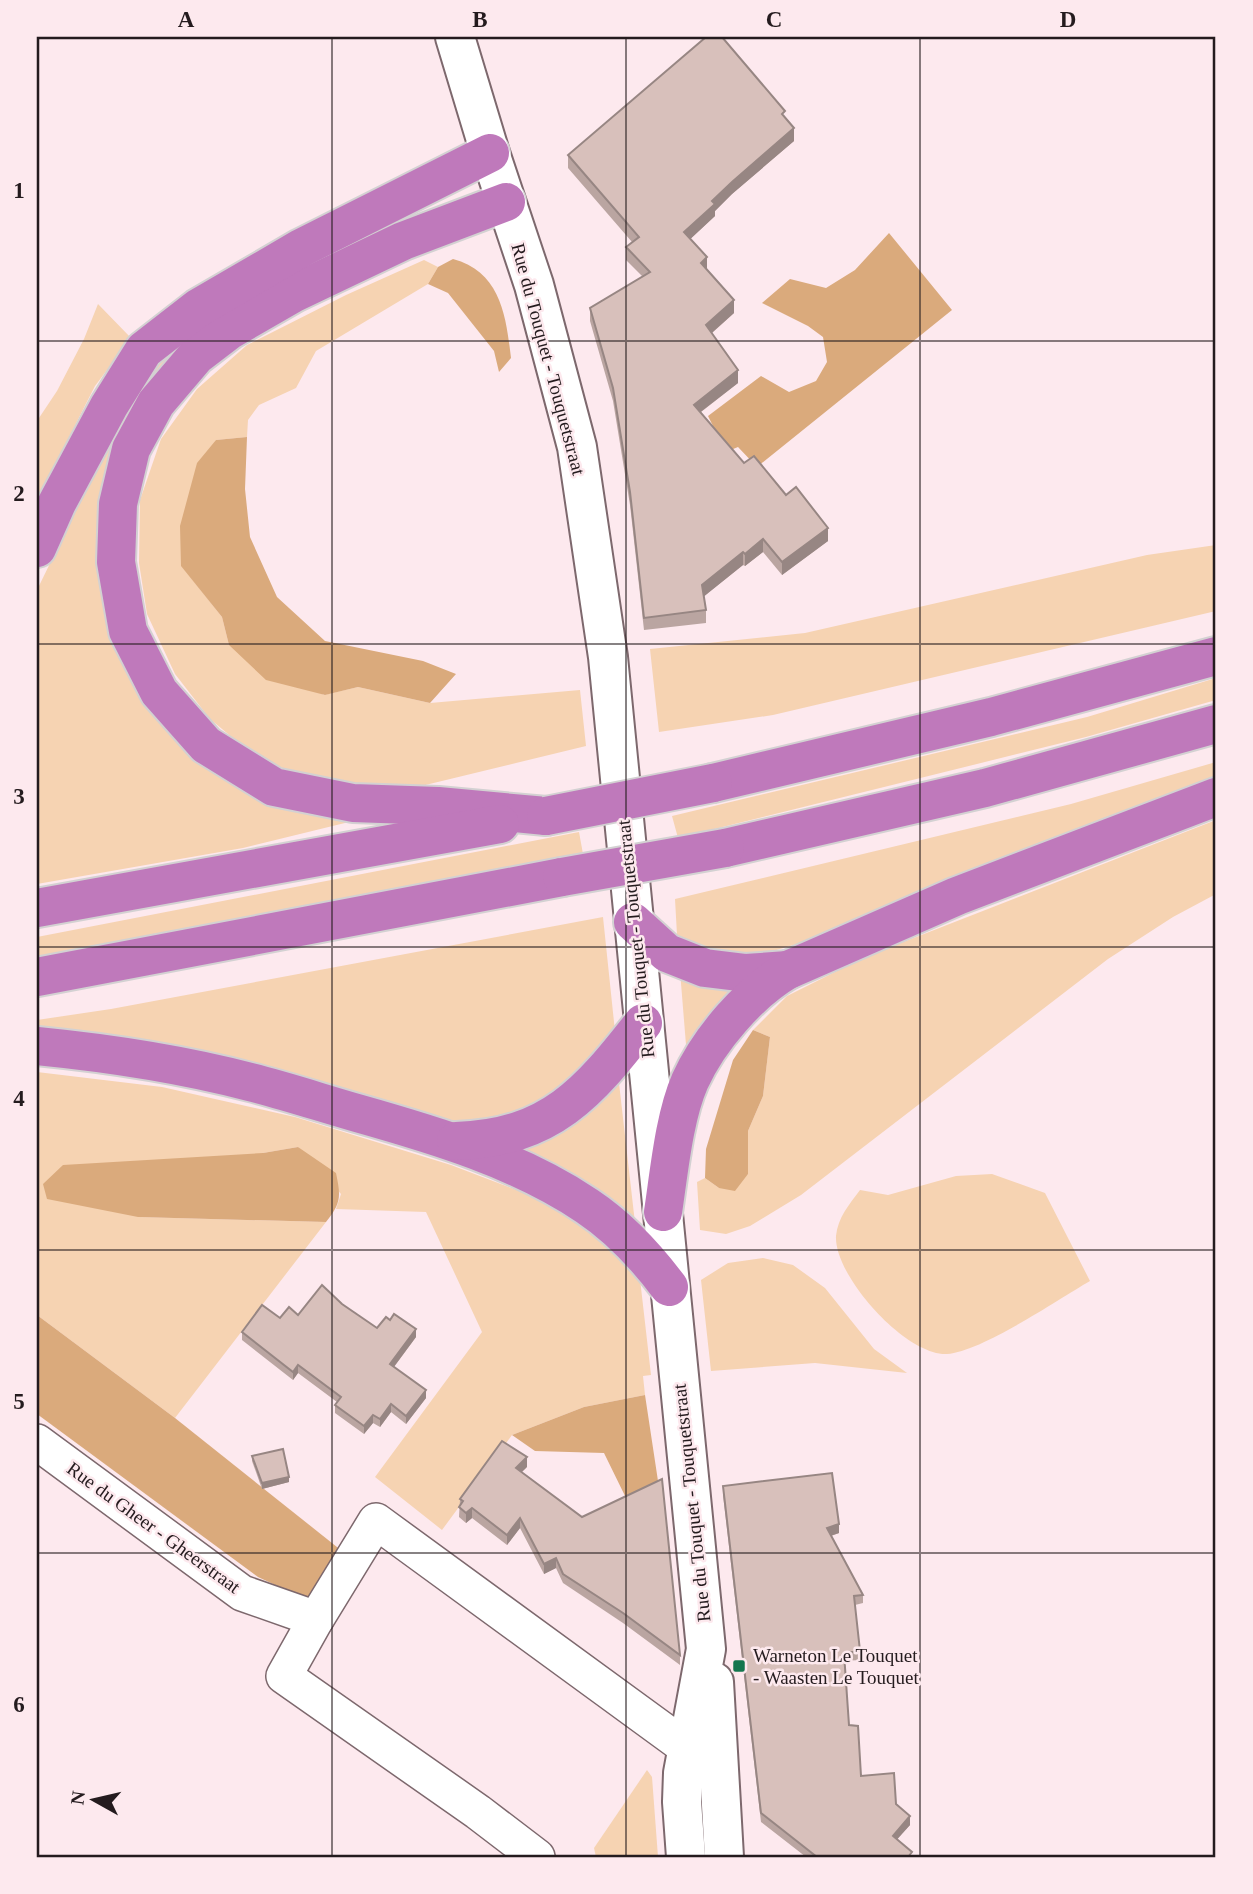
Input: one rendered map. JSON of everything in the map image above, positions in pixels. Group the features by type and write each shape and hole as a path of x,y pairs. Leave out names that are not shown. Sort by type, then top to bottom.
{"highway":[{"path":"37,548 57,503 102,418 144,351 198,307 290,255 490,153"},
{"path":"506,202 403,241 294,293 230,330 196,355 156,403 131,449 118,504 116,562 128,631 159,692 206,745 274,787 353,803 438,806 546,816"},
{"path":"37,908 713,783 991,717 1216,656"},
{"path":"37,977 725,848 985,788 1216,724"},
{"path":"663,1212 675,1138 690,1081 724,1025 770,981 788,970 957,896 1216,797"},
{"path":"633,922 667,953 705,968 746,973 788,970"},
{"path":"447,1141 473,1140 516,1132 559,1113 605,1071 643,1023"},
{"path":"37,1046 94,1051 249,1082 447,1141 536,1177 587,1206 629,1238 669,1287"}],"main road":[{"name":"Rue du Touquet - Touquetstraat","path":"456,37 490,153 534,285 577,447 608,657 669,1287 709,1664 718,1721 718,1777 724,1857"},
{"name":"Rue du Touquet - Touquetstraat","path":"686,1857 682,1802 687,1748 709,1664"}],"street":[{"name":"Rue du Gheer - Gheerstraat","path":"37,1442 242,1593 316,1619"},
{"path":"537,1857 478,1812 284,1676 376,1521 687,1748"}],"shaded area":[{"path":"396,217 401,227 256,299 130,429 121,642 282,804 349,822 243,848 37,884 37,590 121,418 158,362 183,338"},
{"path":"889,233 952,310 757,467 738,447 726,452 708,416 761,376 789,392 816,381 827,362 823,337 808,326 762,303 790,279 826,288 855,270"},
{"path":"453,259 482,274 498,298 507,327 511,358 499,372 494,351 448,293 428,284 438,267"},
{"path":"424,260 438,267 428,284 316,351 296,388 259,405 248,420 247,437 216,440 181,565 222,617 229,645 324,695 358,687 430,703 580,690 586,746 413,788 351,788 307,780 251,753 210,719 175,674 147,614 139,563 140,500 161,439 197,389 247,345 346,295"},
{"path":"98,304 131,338 95,386 37,500 37,421 57,391 84,339"},
{"path":"247,437 245,489 250,537 277,597 325,641 423,661 456,674 430,703 358,687 325,695 266,680 229,645 222,617 181,566 180,526 197,463 216,440"},
{"path":"1216,545 1216,611 773,715 659,732 650,649 805,633 1147,555"},
{"path":"1216,678 1216,700 1086,737 678,838 672,816 1087,717"},
{"path":"1216,762 1216,780 817,938 753,957 697,948 677,935 675,899 1071,804"},
{"path":"1216,820 1216,894 1173,917 1108,959 801,1195 750,1226 726,1234 700,1230 697,1182 705,1178 719,1188 748,1174 748,1131 763,1096 770,1037 753,1030 787,996 865,957"},
{"path":"579,832 583,854 37,959 37,937"},
{"path":"603,917 616,1041 552,1104 476,1129 37,1037 37,1020 111,1009"},
{"path":"680,971 743,986 687,1057"},
{"path":"753,1030 770,1037 763,1096 748,1131 748,1174 735,1191 719,1188 705,1178 706,1149 733,1060"},
{"path":"37,1072 162,1087 295,1117 451,1165 551,1203 606,1240 640,1279 651,1375 643,1376 645,1395 584,1407 512,1435 442,1530 375,1477 482,1332 426,1212 336,1209 341,1194 298,1147 263,1153 138,1217 326,1222 175,1418 37,1315"},
{"path":"619,1083 635,1223 517,1154 518,1145 551,1136 583,1117"},
{"path":"298,1147 336,1173 338,1199 335,1210 326,1222 138,1217 47,1199 43,1184 63,1165 263,1153"},
{"path":"992,1174 1045,1193 1090,1281 1020,1324 980,1344 947,1354 930,1351 893,1328 859,1291 839,1253 836,1236 839,1223 860,1190 888,1195 956,1176"},
{"path":"763,1258 793,1265 825,1288 874,1349 907,1373 815,1363 711,1371 701,1280 728,1263"},
{"path":"37,1315 175,1418 342,1551 310,1601 258,1577 37,1414"},
{"path":"645,1395 658,1481 627,1500 604,1453 535,1451 512,1435 584,1407"},
{"path":"647,1770 652,1777 658,1857 596,1857 594,1848"}],"building":[{"path":"706,37 722,37 785,111 782,114 794,128 732,182 712,201 715,204 684,232 707,257 701,263 734,300 706,325 738,370 694,405 744,463 754,456 786,495 796,487 828,528 782,562 763,539 745,554 743,552 702,585 706,610 644,618 630,492 613,388 590,308 650,272 626,247 639,237 568,155"},
{"path":"322,1285 342,1304 377,1328 386,1317 390,1320 394,1314 416,1329 390,1364 426,1390 406,1416 391,1404 380,1419 373,1415 364,1426 335,1405 341,1397 298,1365 293,1372 242,1332 262,1305 280,1318 289,1307 298,1315"},
{"path":"502,1441 527,1457 516,1468 582,1517 662,1479 680,1655 563,1574 556,1558 544,1564 520,1518 507,1535 472,1508 466,1513 459,1507 463,1501 460,1499"},
{"path":"283,1449 289,1477 262,1483 252,1456"},
{"path":"832,1473 839,1524 827,1528 863,1595 854,1596 860,1651 844,1653 849,1725 858,1726 861,1776 894,1773 896,1804 910,1816 893,1836 912,1852 908,1857 817,1857 761,1813 723,1486"}],"place":[{"name":"Warneton Le Touquet - Waasten Le Touquet","path":"739,1666"}]}
